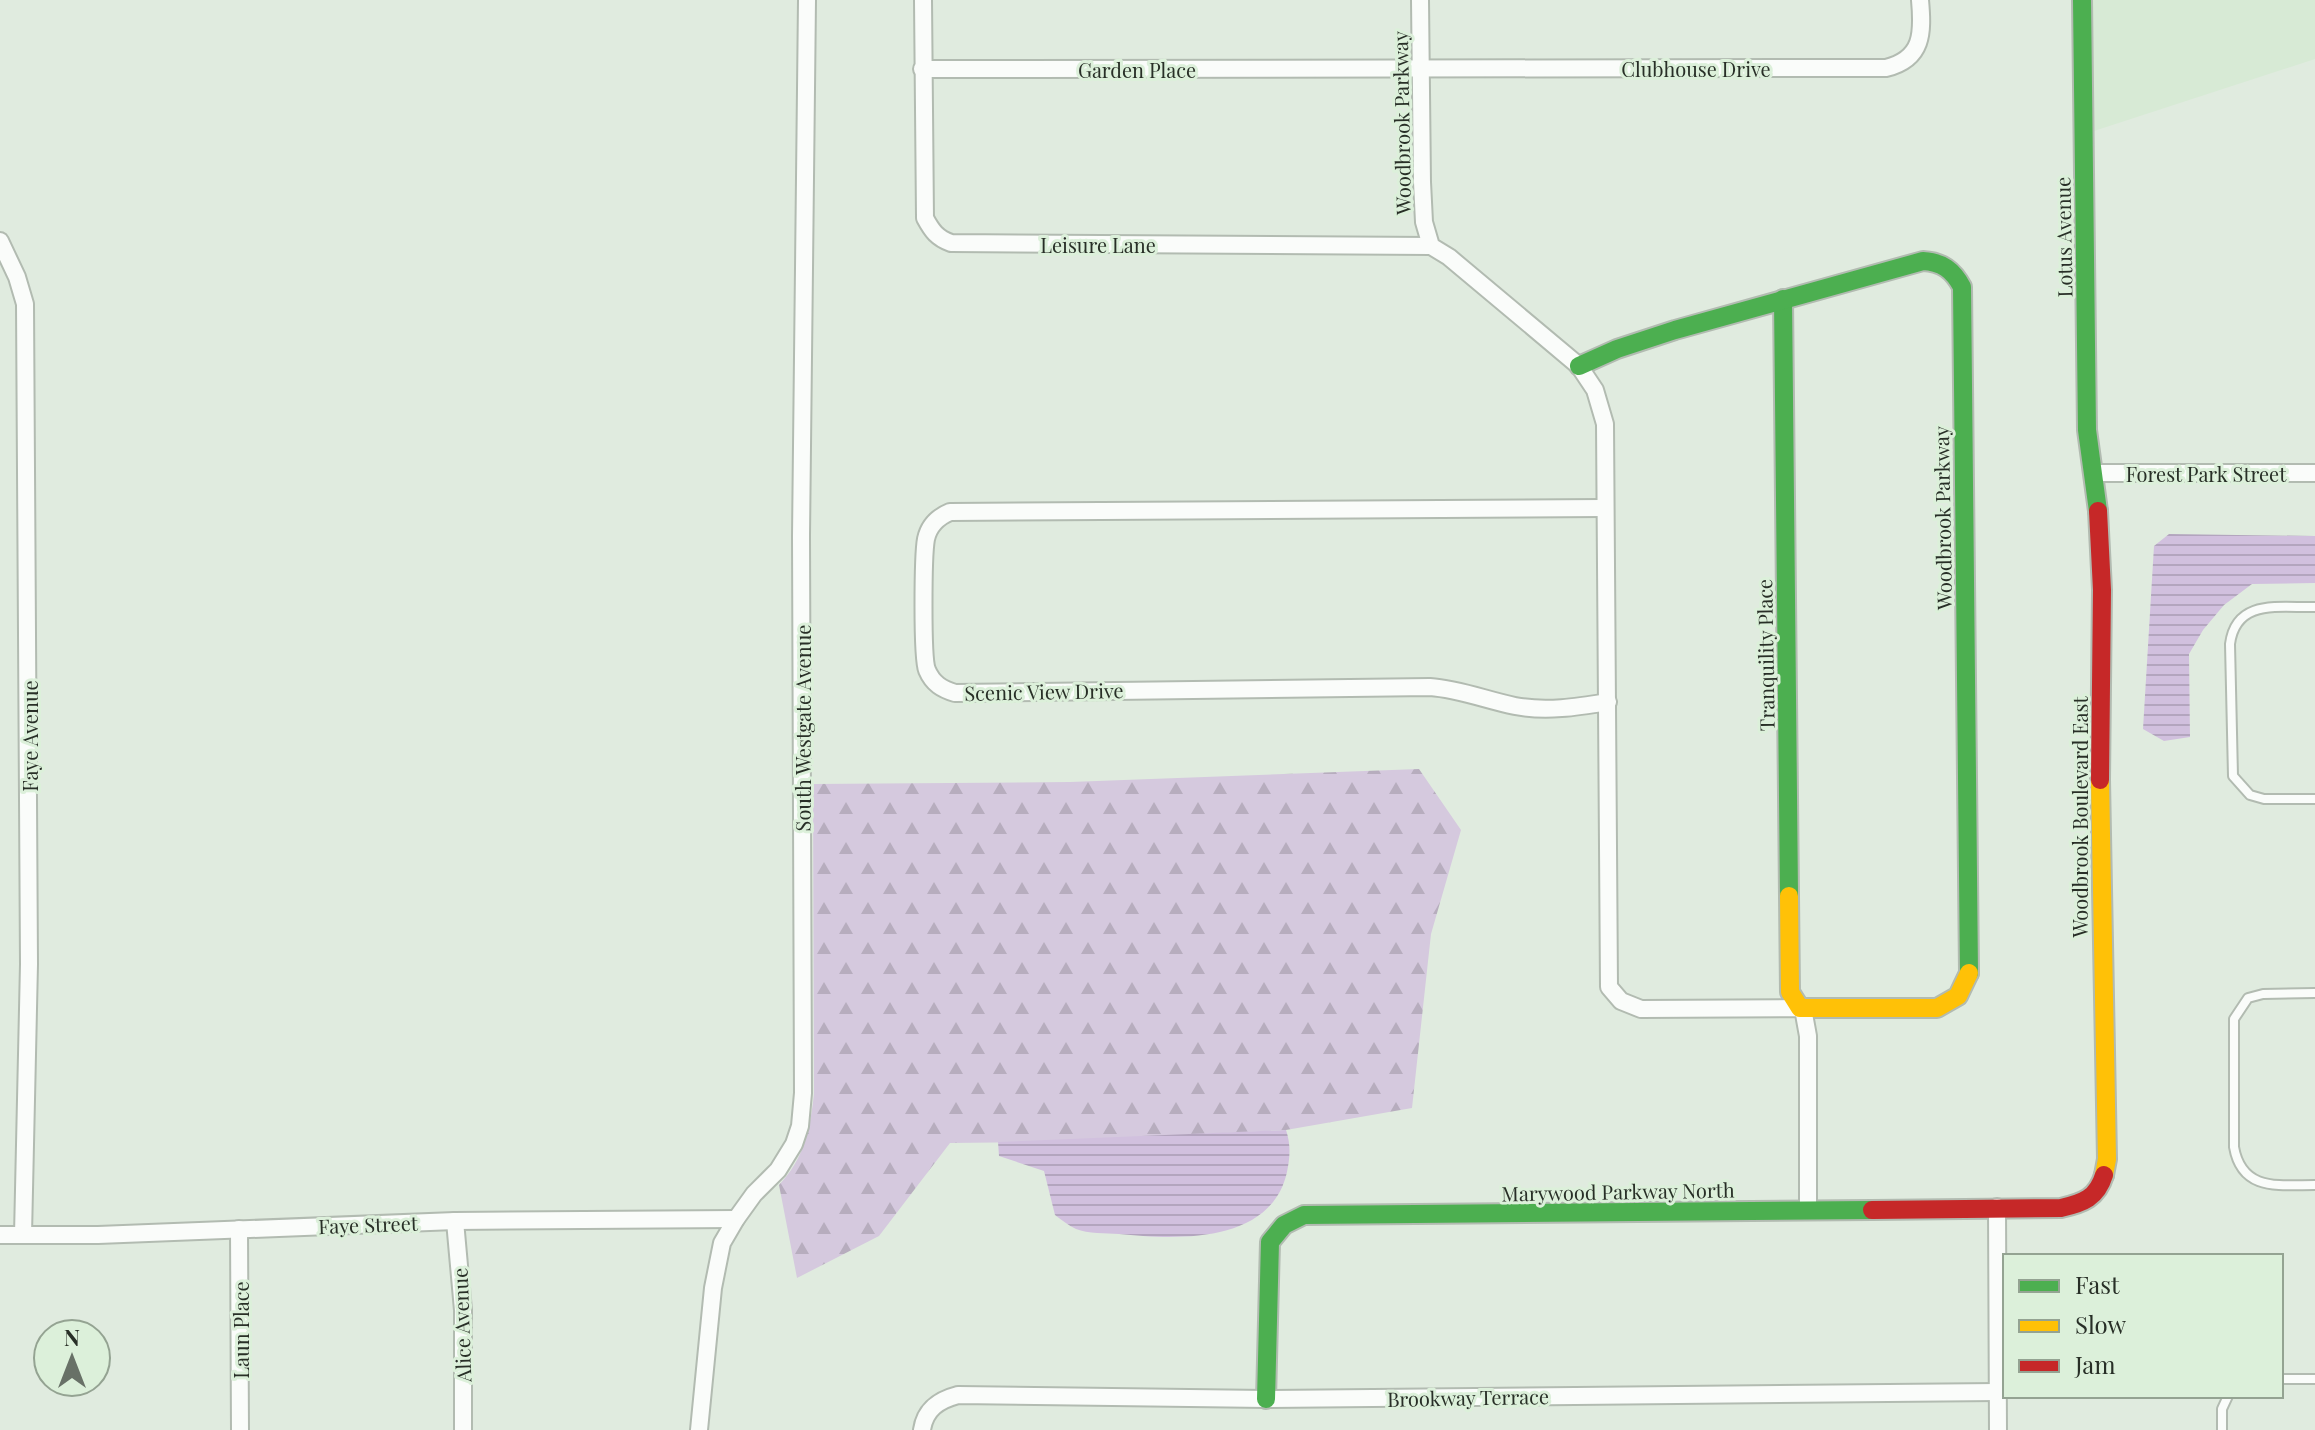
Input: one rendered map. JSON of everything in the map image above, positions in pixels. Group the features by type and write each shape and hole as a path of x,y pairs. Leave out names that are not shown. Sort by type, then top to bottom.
{"street":[{"name":"South Westgate Avenue","path":"699,1430 715,1277 722,1243 754,1194 778,1170 794,1144 800,1126 803,1093 801,536 807,0"},
{"path":"922,69 923,0"},
{"name":"Woodbrook Parkway","path":"1420,0 1422,182 1424,222 1431,246 1449,257 1579,366 1595,390 1605,424 1609,987 1621,1001 1641,1009 1937,1008 1949,1004 1960,994 1969,975 1962,287 1957,277 1947,266 1923,261 1619,347 1579,366"},
{"name":"Clubhouse Drive","path":"1420,67 1886,68 1908,58 1916,48 1921,36 1920,0"},
{"name":"Lotus Avenue","path":"2082,0 2087,430 2096,473"},
{"name":"Garden Place","path":"922,69 1420,67"},
{"name":"Leisure Lane","path":"922,69 925,218 936,235 951,243 1431,246"},
{"name":"Faye Avenue","path":"0,241 17,277 25,304 29,964 23,1235"},
{"name":"Tranquility Place","path":"1783,299 1790,992 1800,1008"},
{"name":"Forest Park Street","path":"2096,473 2315,473"},
{"name":"Woodbrook Boulevard East","path":"2096,473 2107,1161"},
{"name":"Scenic View Drive","path":"1604,508 950,512 938,517 926,539 924,659 933,681 955,693 1430,687 1449,688 1515,706 1542,709 1608,702"},
{"path":"1800,1008 1808,1036 1808,1209"},
{"name":"Marywood Parkway North","path":"1266,1399 1270,1242 1278,1228 1304,1215 2061,1208 2085,1203 2097,1194 2105,1178 2107,1161"},
{"path":"1997,1207 1998,1430"},
{"name":"Faye Street","path":"0,1235 455,1221 736,1219"},
{"name":"Alice Avenue","path":"455,1221 463,1310 463,1430"},
{"name":"Laun Place","path":"239,1229 240,1430"},
{"name":"Brookway Terrace","path":"922,1430 925,1416 939,1402 958,1395 1266,1399 1998,1392"}],"lane":[{"path":"2315,607 2263,608 2250,612 2238,621 2230,644 2233,776 2250,795 2264,799 2315,799"},
{"path":"2315,993 2263,994 2248,998 2234,1019 2236,1161 2245,1174 2257,1181 2273,1185 2315,1185"},
{"path":"2283,1379 2315,1379"},
{"path":"2222,1430 2222,1409 2227,1398"}],"shaded area":[{"path":"2092,0 2315,0 2315,59 2094,131"},
{"path":"2169,534 2315,536 2315,583 2252,584 2224,605 2203,630 2189,654 2190,737 2164,741 2143,729 2154,546"},
{"path":"1286,1130 1289,1161 1278,1196 1262,1213 1242,1225 1193,1236 1097,1233 1073,1228 1055,1215 1044,1171 999,1156 998,1142"}],"green space":[{"path":"1419,769 1461,830 1431,934 1412,1108 1286,1130 950,1143 879,1236 797,1278 779,1185 800,1154 814,1094 813,784 1070,782"}],"traffic: fast":[{"path":"2082,0 2087,430 2098,511"},
{"path":"1579,366 1617,349 1675,330 1923,261 1941,265 1959,281 1962,287 1969,973"},
{"path":"1783,299 1789,896"},
{"path":"1266,1399 1270,1242 1284,1225 1304,1215 1872,1210"}],"traffic: slow":[{"path":"2100,780 2107,1159 2104,1175"},
{"path":"1789,896 1790,992 1800,1008 1937,1008 1958,996 1969,973"}],"traffic: jam":[{"path":"2098,511 2102,590 2100,780"},
{"path":"1872,1210 2061,1208 2088,1198 2104,1175"}]}
